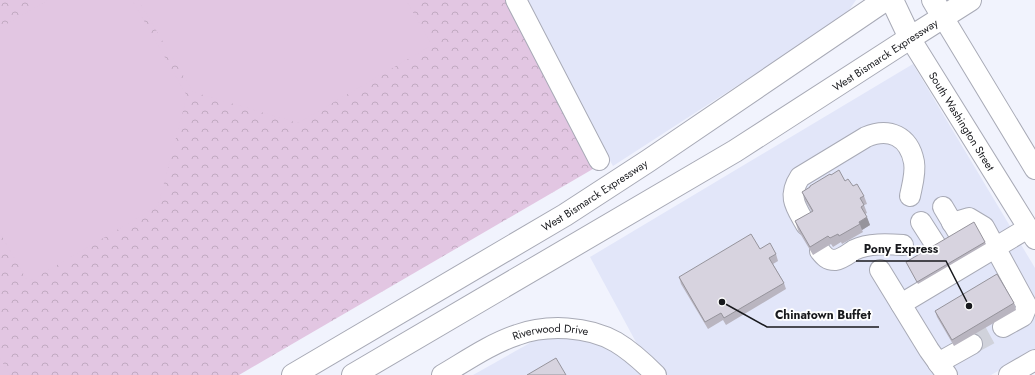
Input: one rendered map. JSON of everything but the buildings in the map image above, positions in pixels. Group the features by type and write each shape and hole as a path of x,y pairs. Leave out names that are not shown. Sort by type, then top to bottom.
{"main road":[{"name":"West Bismarck Expressway","path":"293,375 565,215 648,161 885,0"},
{"name":"South Washington Street","path":"892,0 910,38"},
{"name":"West Bismarck Expressway","path":"353,375 709,166 910,38 938,9 970,0"}],"street":[{"path":"516,0 598,160"},
{"path":"938,9 1035,169"},
{"name":"South Washington Street","path":"910,38 1031,234"},
{"path":"806,225 794,204 793,194 795,185 800,177 866,136 874,133 883,132 899,137 912,154 914,173 910,196"},
{"path":"951,221 969,218 984,226 1027,306 1023,316 1003,327"},
{"path":"921,222 937,247"},
{"path":"900,304 932,280 973,257 1031,234"},
{"path":"820,251 825,257 834,260 840,259 855,250 869,246 905,242 918,258"},
{"path":"880,270 942,369 972,344"},
{"name":"Riverwood Drive","path":"442,375 504,340 518,334 547,328 562,328 587,332 615,342 632,352 656,375"},
{"path":"1009,375 1035,360"}],"shaded area":[{"path":"521,0 856,0 845,16 613,166"},
{"path":"913,64 1035,268 1035,350 991,375 473,375 546,334 596,324 637,344 590,257"}],"green space":[{"path":"0,0 521,0 610,159 239,375 0,375"},
{"path":"48,0 132,0 187,96 158,206 28,282 0,233 0,28"},
{"path":"138,0 406,0 432,45 298,123 193,92"},
{"path":"0,358 10,375 0,375"}],"tunnel":[{"path":"972,344 1003,327"}],"place":[{"name":"Chinatown Buffet","path":"722,302"},
{"name":"Pony Express","path":"969,306"}]}
